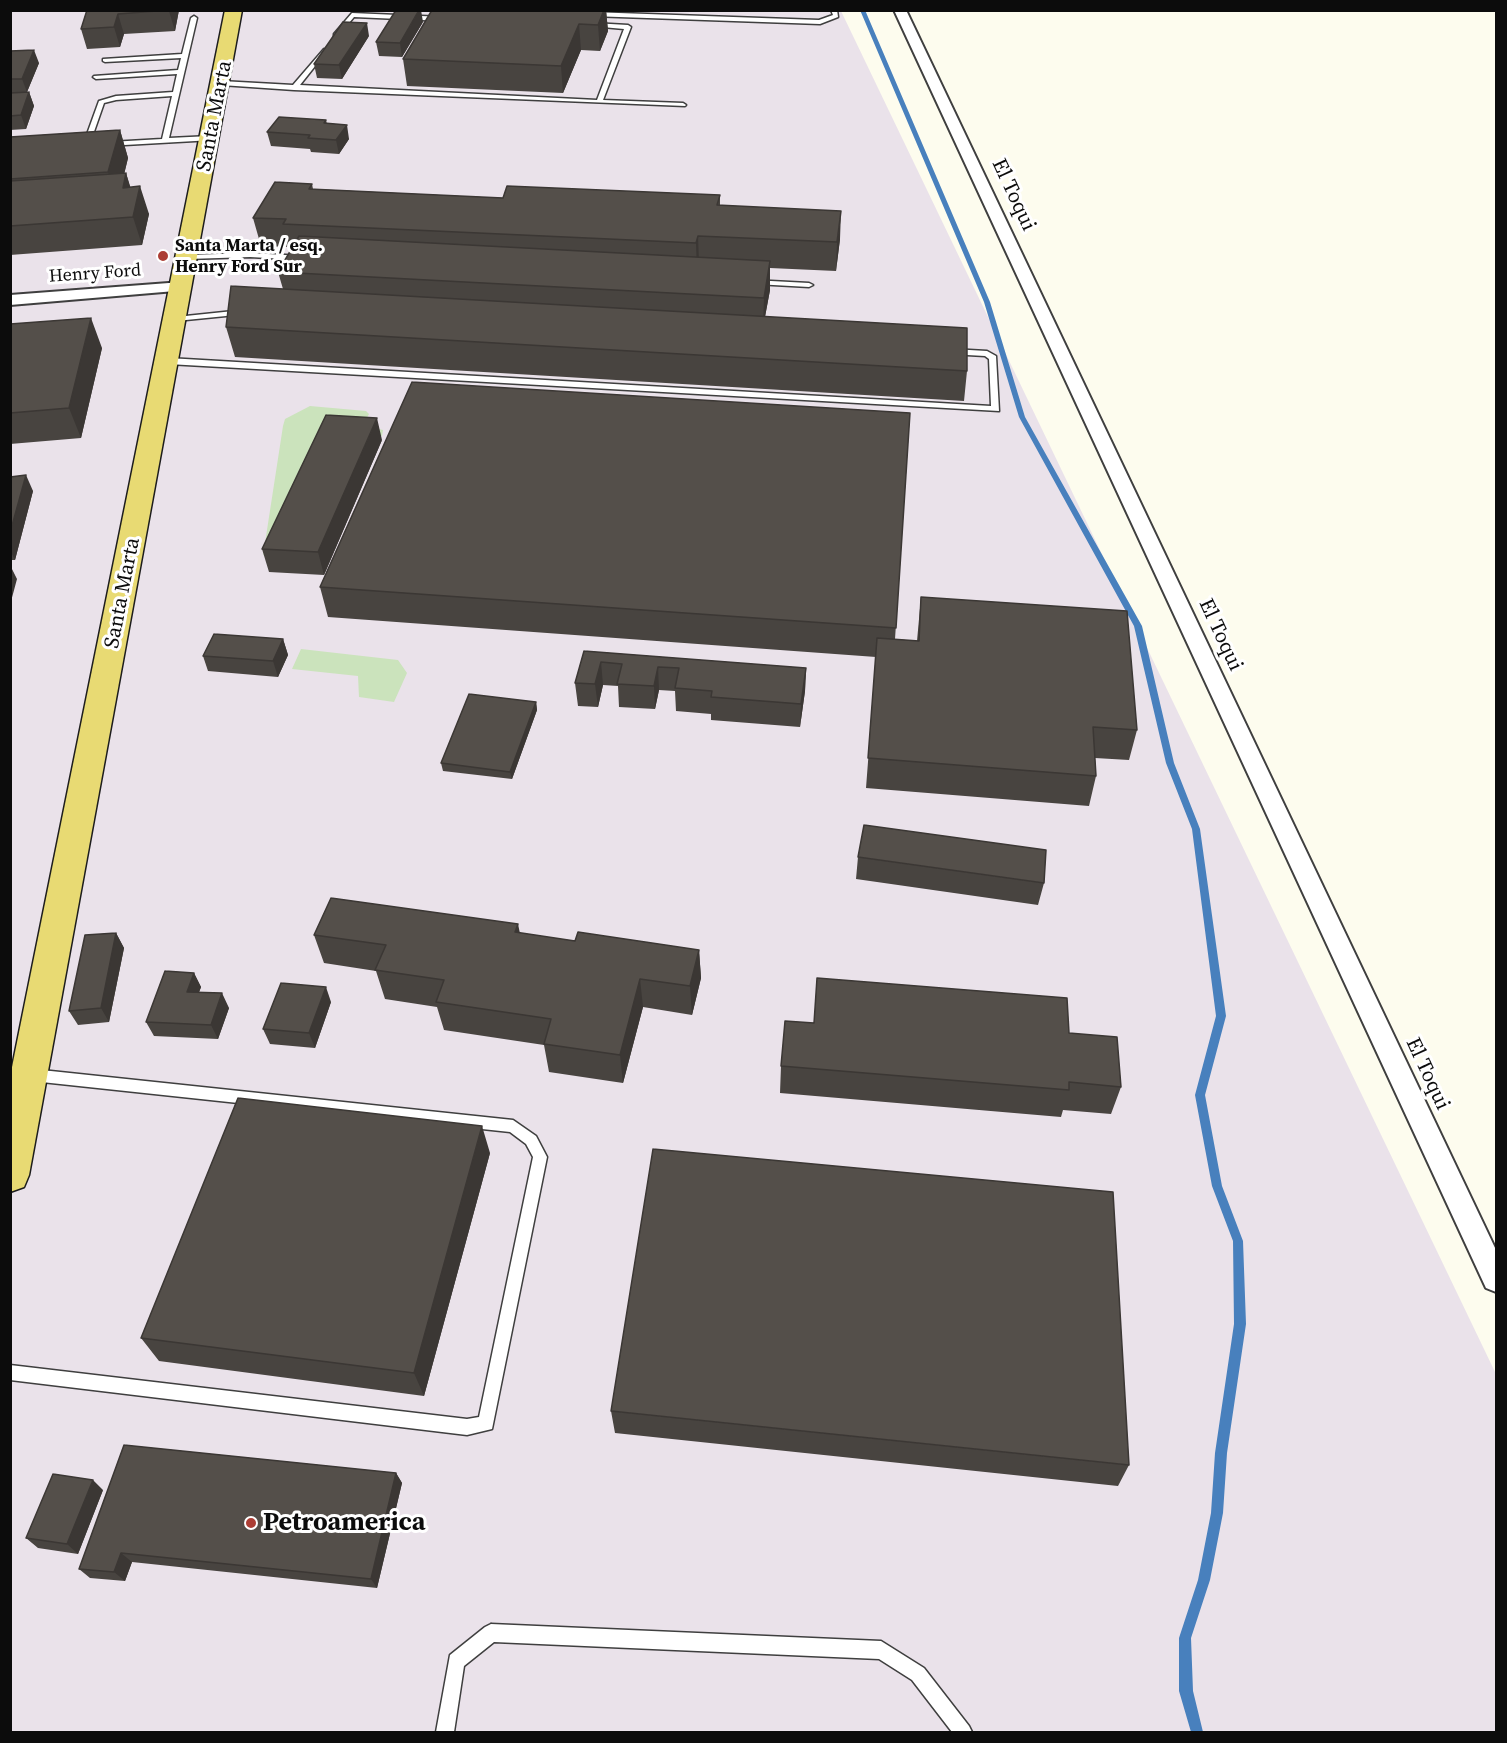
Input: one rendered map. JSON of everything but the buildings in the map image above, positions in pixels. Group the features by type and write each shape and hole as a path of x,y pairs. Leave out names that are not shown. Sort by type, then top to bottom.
{"main road":[{"name":"Santa Marta","path":"10,1175 234,10"}],"street":[{"name":"El Toqui","path":"900,10 1497,1279"},
{"name":"Henry Ford","path":"10,300 182,287"}],"lane":[{"path":"582,13 820,22 836,16 834,10"},
{"path":"294,88 352,15 456,19"},
{"path":"165,141 194,18"},
{"path":"582,25 628,27 599,102"},
{"path":"105,60 185,56"},
{"path":"96,77 181,72"},
{"path":"221,83 683,105"},
{"path":"176,94 116,98 100,102 81,146 210,138"},
{"path":"188,257 250,255 309,259"},
{"path":"749,282 809,285"},
{"path":"176,319 235,311 259,313"},
{"path":"168,361 996,409 993,358 987,354 940,352"},
{"path":"10,1372 467,1427 486,1424 540,1157 531,1140 513,1126 30,1075"},
{"path":"445,1732 456,1661 492,1633 881,1650 918,1674 963,1732"}],"shaded area":[{"path":"11,11 841,11 1496,1374 1496,1732 11,1732"}],"green space":[{"path":"310,406 366,411 369,414 363,425 383,430 382,436 327,432 263,556 285,419"},
{"path":"301,649 398,660 407,673 394,702 359,697 358,676 292,669"}],"waterway":[{"path":"862,10 987,302 1022,417 1138,626 1170,763 1196,829 1221,1016 1200,1095 1217,1186 1238,1241 1240,1324 1221,1453 1217,1513 1204,1580 1185,1638 1186,1691 1197,1732"}],"place":[{"name":"Santa Marta / esq. Henry Ford Sur","path":"163,256"},
{"name":"Petroamerica","path":"251,1523"}]}
